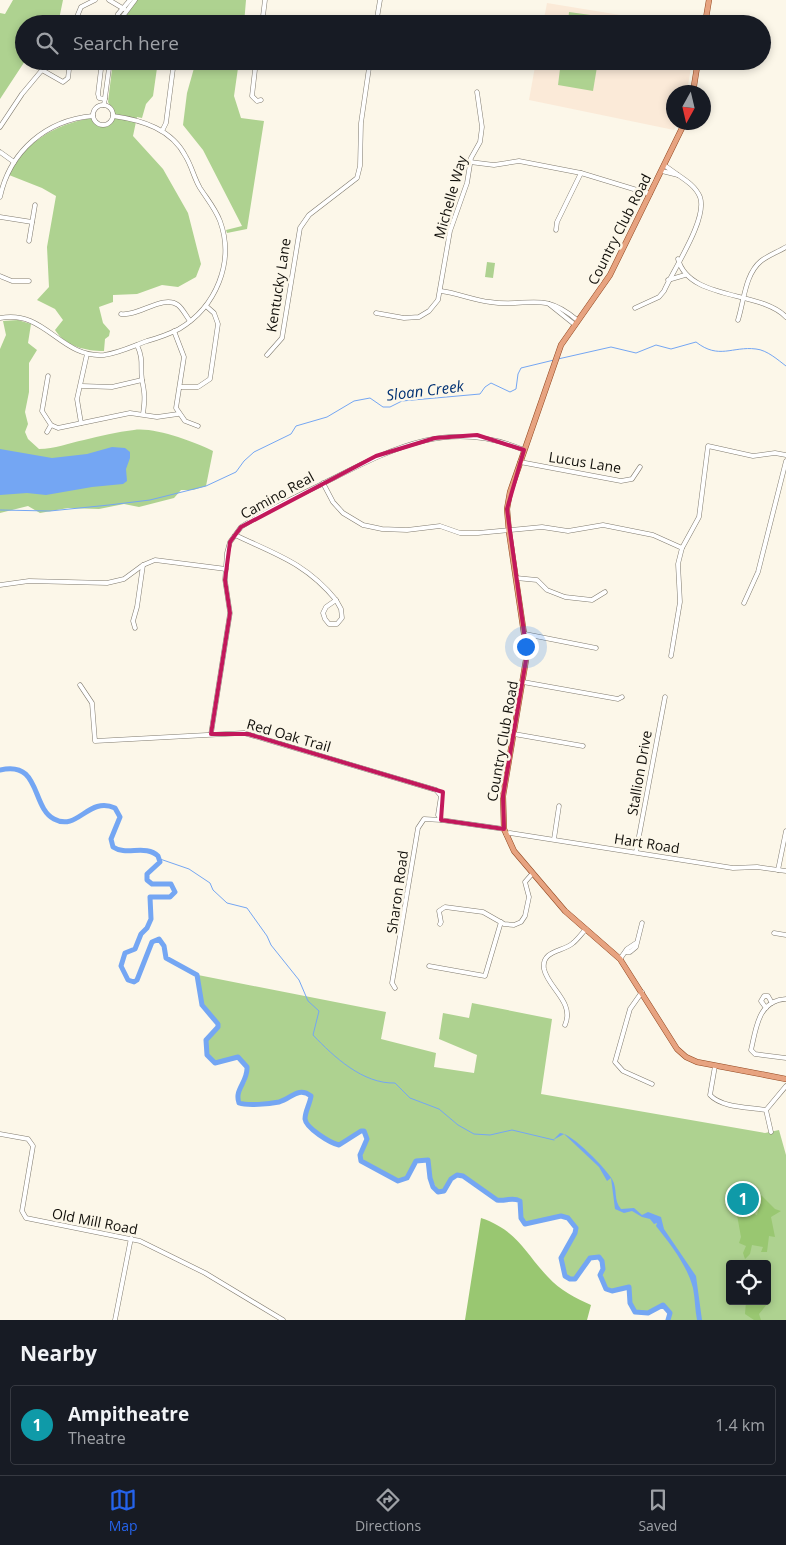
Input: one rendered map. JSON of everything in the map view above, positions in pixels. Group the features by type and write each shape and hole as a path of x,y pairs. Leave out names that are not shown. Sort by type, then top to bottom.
{"main road":[{"path":"706,15 709,0"},
{"path":"694,85 697,70"},
{"name":"Country Club Road","path":"681,130 610,275 598,295 575,322 558,352 508,499 509,532 527,654 503,796 505,832 514,851 532,874 565,910 620,959 677,1049 686,1057 697,1062 786,1080"}],"street":[{"path":"78,15 82,7 95,0"},
{"path":"109,0 124,9"},
{"path":"120,15 130,0"},
{"path":"124,9 135,0"},
{"path":"263,15 265,0"},
{"path":"378,15 380,0"},
{"path":"0,127 22,94 42,70 58,81 63,82 68,78 69,70"},
{"path":"101,70 98,94 99,98 105,99"},
{"path":"104,105 109,70"},
{"path":"162,131 166,123 173,70"},
{"path":"255,70 252,96 257,100 261,100"},
{"name":"Kentucky Lane","path":"267,355 282,338 300,228 309,215 357,178 360,166 361,123 369,70"},
{"name":"Michelle Way","path":"376,313 404,318 419,317 430,311 438,300 450,231 467,183 470,162 480,142 482,127 477,92"},
{"path":"104,105 112,110 113,116 108,124 101,125 95,122 93,116 96,108 104,105"},
{"path":"0,197 14,162 30,143 46,130 64,122 93,116"},
{"path":"0,318 18,317 37,323 66,345 87,354 108,354 174,331 190,321 206,306 215,292 223,271 225,251 223,232 218,215 197,182 183,151 162,131 144,122 113,116"},
{"path":"0,152 14,162"},
{"path":"470,162 494,165 519,161 580,173 650,194"},
{"path":"635,308 659,297 699,220 701,206 695,189 678,175 663,168"},
{"path":"556,230 557,222 580,173"},
{"path":"29,241 35,204"},
{"path":"0,218 32,222"},
{"path":"738,320 755,267 762,260 786,247"},
{"path":"678,259 685,275"},
{"path":"668,280 685,275 724,293 770,305 786,316"},
{"path":"1,278 12,282 30,281"},
{"path":"441,291 489,302 547,303 564,310 575,322"},
{"path":"121,314 130,315 163,302 171,302 179,306 190,321"},
{"path":"180,387 198,387 210,379 218,324 214,313 206,306"},
{"path":"174,331 184,357 176,408 178,414 185,421 198,426"},
{"path":"137,345 143,357 142,380 146,396 143,414"},
{"path":"81,423 77,407 87,354"},
{"path":"48,376 42,411 51,425"},
{"path":"82,386 112,387 142,380"},
{"path":"51,425 67,427 130,414 157,417 178,414"},
{"path":"47,432 51,425"},
{"name":"Camino Real","path":"211,734 230,613 226,569 229,546 241,527 254,518 376,456 401,447 435,438 477,436 500,440 524,450"},
{"path":"671,656 680,602 678,577 682,548 699,517 708,446 753,456 775,453 786,455"},
{"path":"744,603 758,572 786,461"},
{"name":"Lucus Lane","path":"520,462 620,481 632,479 640,467"},
{"path":"323,483 333,502 343,513 371,527 407,530 440,526 465,533 509,532 542,527 568,531 603,525 653,535 682,548"},
{"path":"235,535 284,556 318,580 336,600 341,609 342,618 339,623 329,624 323,612 326,607 336,600"},
{"path":"0,584 29,582 107,583 124,579 143,565 158,560 226,569"},
{"path":"135,628 133,621 143,565"},
{"path":"516,578 537,580 546,590 565,597 592,600 605,592"},
{"path":"525,634 596,648"},
{"path":"523,682 618,698 622,697"},
{"name":"Red Oak Trail","path":"80,685 92,703 95,741 211,734 248,734 436,790 441,796 438,816 443,820"},
{"name":"Stallion Drive","path":"636,852 664,697"},
{"path":"514,734 583,746"},
{"path":"554,839 559,806"},
{"name":"Sharon Road","path":"396,988 393,985 393,978 418,828 421,822 426,819 443,820"},
{"path":"443,820 505,832"},
{"path":"778,870 786,831"},
{"name":"Hart Road","path":"505,832 733,868 758,866 786,871"},
{"path":"440,924 439,911 445,907 483,912 501,922 514,925 523,919 529,897 525,882 532,874"},
{"path":"429,966 485,976 501,922"},
{"path":"620,959 626,952 636,948 642,923"},
{"path":"565,1025 567,1017 564,1002 545,972 545,962 551,953 573,943 586,929"},
{"path":"774,933 786,935"},
{"path":"642,992 629,1011 615,1062 621,1070 652,1084"},
{"path":"766,1008 761,1001 764,996 768,996 772,1003"},
{"path":"786,999 772,1003 758,1018 751,1052 786,1058"},
{"path":"715,1066 710,1095 724,1103 766,1110"},
{"path":"766,1110 786,1086"},
{"path":"766,1110 771,1132"},
{"name":"Old Mill Road","path":"0,1134 28,1139 34,1146 22,1208 24,1217 131,1238 205,1273 283,1320"},
{"path":"115,1320 131,1238"}],"highlighted area":[{"path":"477,435 524,450 507,509 527,654 503,796 504,829 441,820 443,792 248,734 211,734 230,613 225,580 230,542 241,527 376,456 435,438"}],"shaded area":[{"path":"547,3 620,15 545,15"},
{"path":"534,70 691,70 688,85 666,85 666,128 529,100"}],"green space":[{"path":"13,0 63,0 60,15 15,15 15,70 19,70 0,99 0,13 5,14"},
{"path":"137,0 246,0 245,15 126,15"},
{"path":"569,12 591,15 569,15"},
{"path":"112,70 157,70 153,96 146,104 142,118 137,117 133,136 163,169 188,213 201,264 196,277 178,287 162,285 137,294 113,295 113,302 99,307 103,323 110,331 109,336 105,339 104,351 97,351 76,347 64,340 55,330 63,320 55,309 37,300 49,287 47,247 56,196 42,188 9,175 24,153 43,136 53,130 91,118 99,126 109,125 112,122 113,115 108,102"},
{"path":"193,70 238,70 234,96 241,118 264,121 247,229 227,233 226,230 242,226 203,150 183,125 187,93"},
{"path":"560,70 596,70 593,91 558,85"},
{"path":"487,262 495,263 493,278 485,277"},
{"path":"18,320 31,324 28,343 37,350 29,363 29,392 25,412 28,424 25,432 28,439 39,449 134,430 163,433 213,451 206,486 193,490 181,490 174,498 139,507 124,504 99,509 68,508 40,513 28,506 0,513 0,349 6,335 3,321"},
{"path":"198,975 386,1012 381,1039 436,1053 434,1067 474,1073 477,1055 439,1039 443,1013 469,1018 472,1003 552,1019 541,1094 765,1133 779,1130 786,1155 786,1320 668,1320 670,1313 664,1305 644,1313 636,1312 630,1303 629,1287 612,1290 606,1289 600,1276 603,1269 603,1260 599,1257 590,1258 575,1278 571,1279 566,1276 561,1257 576,1233 576,1228 569,1217 561,1216 525,1224 521,1218 520,1200 497,1200 463,1176 457,1175 450,1179 443,1191 438,1191 431,1178 428,1160 416,1161 406,1178 398,1180 382,1170 361,1161 360,1156 367,1139 364,1131 361,1130 339,1144 325,1138 314,1130 306,1118 312,1095 299,1091 280,1101 241,1104 238,1095 246,1081 248,1067 238,1057 215,1062 207,1055 207,1041 218,1028 216,1020 203,1004"},
{"path":"758,1192 775,1209 781,1211 771,1217 775,1237 769,1236 767,1252 761,1252 763,1247 752,1245 750,1254 745,1259 743,1253 746,1246 739,1243 741,1237 737,1215 742,1209 757,1215 759,1206 756,1197"},
{"path":"481,1218 493,1223 512,1236 558,1286 591,1305 587,1320 465,1320"},
{"path":"746,1305 766,1305 759,1314 761,1320 754,1320 745,1314"}],"water":[{"path":"112,447 125,448 130,452 126,469 127,481 123,484 46,495 27,493 0,495 0,449 52,458 87,454"},
{"path":"560,1133 564,1134 553,1140"},
{"path":"564,1134 597,1160 609,1174 614,1183 617,1202 621,1209 634,1208 642,1215 648,1212 661,1217 664,1229 696,1276 702,1320 697,1320 693,1288 687,1271 673,1248 656,1226 657,1223 654,1224 650,1219 632,1211 624,1213 615,1209 611,1178 607,1181 599,1167"}],"waterway":[{"name":"Sloan Creek","path":"558,359 611,347 636,353 656,345 671,349 696,342 704,347 719,351 747,349 764,351 786,366"},
{"name":"Sloan Creek","path":"0,510 50,511 109,505 150,500 206,486 236,472 254,452 291,434 296,426 327,417 354,401 370,398 383,407 390,407 402,401 480,394 491,383 510,392 516,389 518,374 521,368 554,360"},
{"path":"0,770 13,769 22,772 34,786 47,813 54,819 62,822 77,818 97,806 115,808 120,817 111,839 113,847 124,851 148,851 158,856 160,862 147,874 147,880 152,884 171,884 175,892 170,897 150,897 151,919 147,928 141,934 135,949 125,953 121,966 128,980 134,982 137,980 152,942 159,939 164,946 166,958 197,975 202,1005 218,1024 218,1027 206,1040 207,1055 215,1063 238,1057 247,1067 247,1072 238,1094 239,1103 253,1105 275,1103 298,1093 306,1093 311,1096 305,1119 309,1127 339,1145 364,1131 367,1139 360,1155 361,1161 398,1181 407,1178 416,1161 428,1160 430,1178 433,1187 438,1192 444,1191 451,1179 457,1175 463,1176 497,1200 514,1199 520,1201 521,1218 525,1224 561,1216 568,1218 576,1228 561,1258 565,1276 575,1279 590,1258 599,1257 602,1261 603,1269 600,1275 606,1289 612,1291 629,1287 630,1303 635,1312 648,1313 663,1305 670,1313 668,1320"},
{"path":"160,859 189,869 210,883 213,890 227,903 247,908 267,936 271,945 299,980 308,1001 319,1011 313,1035 350,1068 372,1079 395,1083 410,1098 439,1109 458,1125 474,1134 490,1135 512,1130 554,1140"}],"place":[{"name":"Ampitheatre","path":"743,1199"}]}
